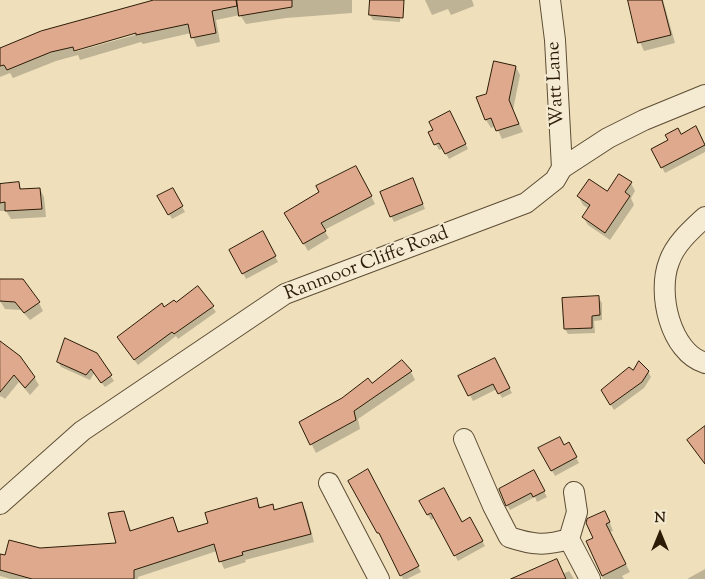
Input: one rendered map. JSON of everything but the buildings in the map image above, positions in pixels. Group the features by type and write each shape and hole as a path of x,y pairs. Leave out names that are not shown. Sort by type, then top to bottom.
{"street":[{"name":"Watt Lane","path":"550,0 562,168"},
{"name":"Ranmoor Cliffe Road","path":"0,504 82,431 285,294 526,203 555,180 562,168 608,138 644,120 705,96"},
{"path":"705,217 685,235 669,262 664,293 668,318 680,344 699,361 705,363"},
{"path":"464,439 493,506 509,537 548,546 569,539"},
{"path":"329,483 379,579"},
{"path":"574,492 577,512 569,539 590,579"}]}
